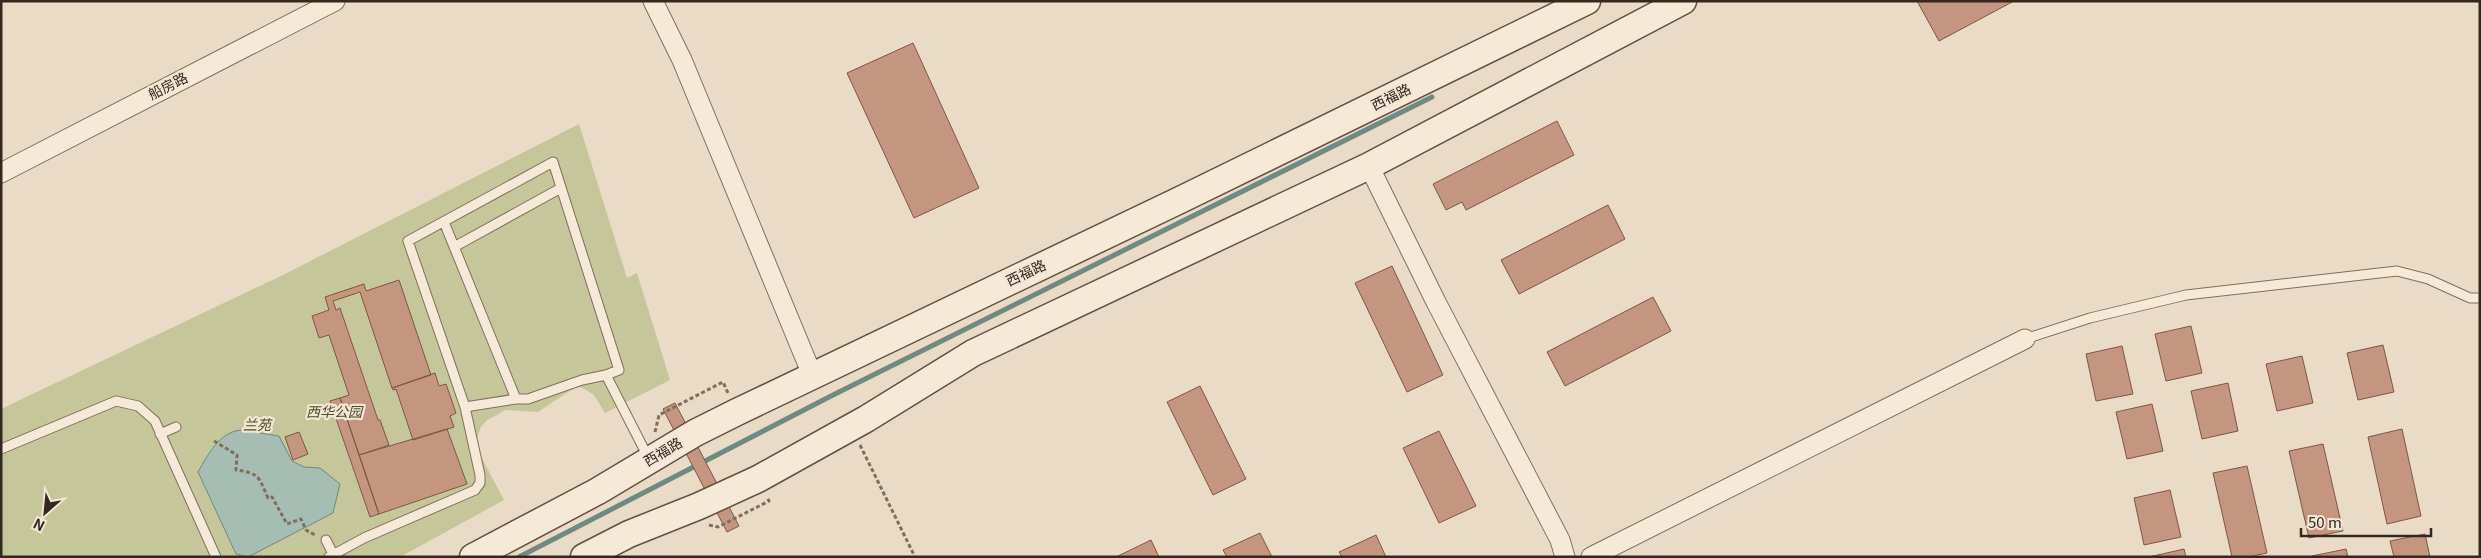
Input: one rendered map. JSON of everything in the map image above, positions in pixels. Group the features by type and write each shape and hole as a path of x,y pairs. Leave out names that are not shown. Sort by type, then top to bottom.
{"main road":[{"name":"西福路","path":"473,557 590,495 695,433 1586,1"},
{"path":"584,557 630,534 699,506 758,479 851,428 973,353 1369,166 1683,1"}],"street":[{"name":"船房路","path":"1,173 334,1"},
{"path":"653,1 682,60 813,377"},
{"path":"1369,166 1436,302 1560,540 1565,557"},
{"path":"1591,557 2025,339"}],"lane":[{"path":"326,540 331,556 364,538 475,490 480,483 480,475 465,407 408,241 553,162 619,370 582,380 528,399 516,399 465,407"},
{"path":"454,247 561,188"},
{"path":"444,222 516,399"},
{"path":"2025,339 2090,318 2186,295 2397,271 2428,279 2470,298 2480,298"},
{"path":"606,375 650,461"},
{"path":"1,448 116,402 127,402 144,410 155,421 216,557"},
{"path":"160,434 176,428"}],"path":[{"path":"659,415 723,382"},
{"path":"851,428 915,557"},
{"path":"214,442 238,455 236,470 253,472 258,476 268,498 272,497 287,524 301,519 306,530"},
{"path":"718,527 769,502"}],"green space":[{"name":"西华公园","path":"579,124 627,278 637,273 670,380 605,413 594,395 581,387 574,388 538,412 505,410 486,421 478,435 477,449 504,500 400,557 1,557 1,409 283,275"}],"shaded area":[{"path":"241,430 279,436 292,461 304,467 320,468 340,484 333,513 248,557 236,554 198,472 220,440 226,435"}],"building":[{"path":"1917,1 2014,1 1939,41"},
{"path":"913,43 979,188 914,218 847,73"},
{"path":"1557,121 1574,155 1466,210 1462,202 1446,210 1433,184"},
{"path":"1608,205 1625,239 1519,294 1501,260"},
{"path":"1392,266 1443,375 1407,392 1355,283"},
{"path":"399,280 431,375 392,388 360,292 333,301 336,310 340,308 378,420 380,420 389,445 359,455 340,398 349,395 329,335 319,338 312,316 329,310 325,297 364,284 366,291"},
{"path":"1653,297 1671,331 1565,386 1547,352"},
{"path":"2191,326 2202,373 2166,381 2155,334"},
{"path":"2383,345 2394,392 2358,400 2347,353"},
{"path":"2122,346 2133,394 2096,401 2086,354"},
{"path":"2302,356 2313,403 2277,411 2266,364"},
{"path":"435,373 439,386 446,384 456,413 450,416 454,427 413,440 396,389 393,390 392,388"},
{"path":"2228,383 2238,431 2202,439 2191,391"},
{"path":"1200,386 1246,479 1213,495 1167,402"},
{"path":"340,398 379,514 370,517 330,401"},
{"path":"675,403 739,526 727,532 663,409"},
{"path":"2152,404 2163,451 2127,459 2116,412"},
{"path":"447,429 467,484 379,514 359,455"},
{"path":"2402,429 2421,516 2387,524 2368,437"},
{"path":"1439,431 1476,506 1439,523 1403,448"},
{"path":"299,432 308,454 293,460 285,437"},
{"path":"2323,444 2343,531 2309,538 2289,451"},
{"path":"2247,466 2267,553 2248,557 2232,557 2213,473"},
{"path":"2170,490 2181,537 2144,545 2134,498"},
{"path":"1260,533 1272,557 1227,557 1223,550"},
{"path":"2425,534 2430,557 2394,557 2390,541"},
{"path":"1376,535 1386,557 1342,557 1339,552"},
{"path":"1151,540 1159,557 1116,557"},
{"path":"2184,549 2186,557 2149,557"},
{"path":"2346,549 2348,557 2312,557 2312,556"}],"waterway":[{"path":"519,557 833,395 1432,97"}],"park label":[{"name":"兰苑","path":"257,425"}]}
